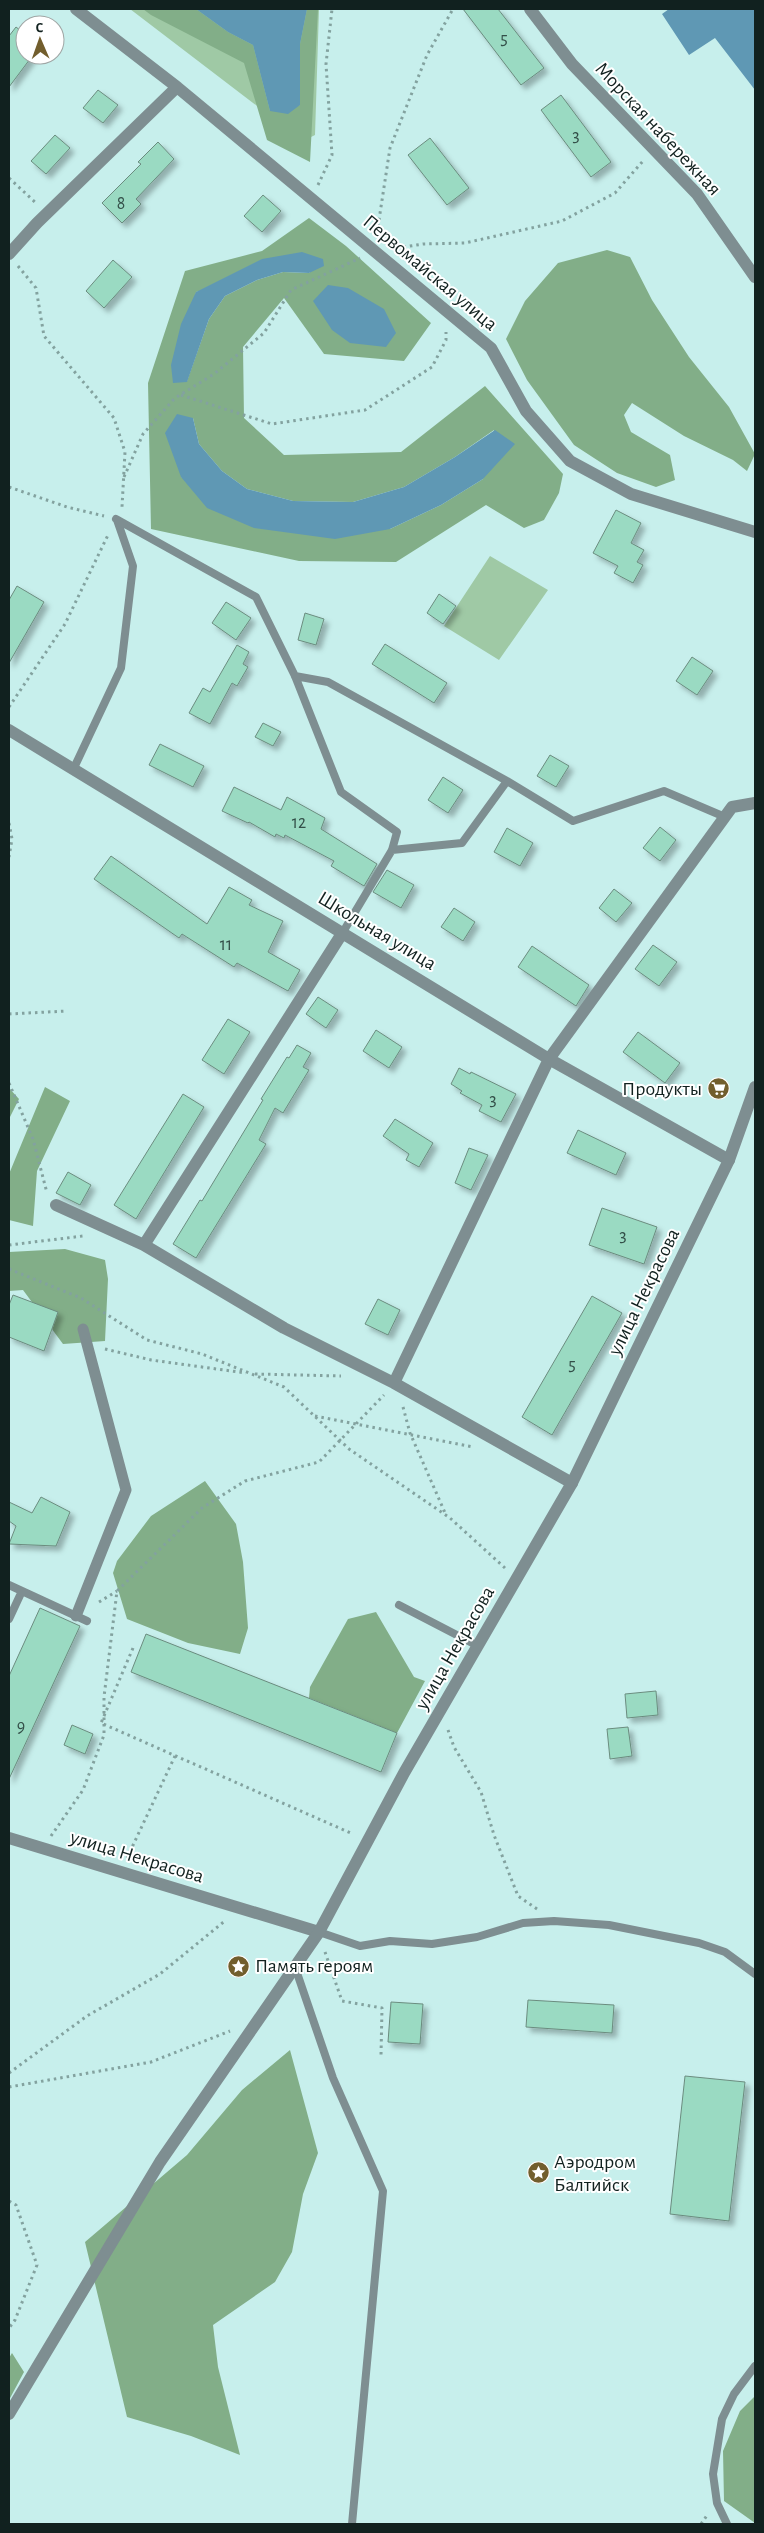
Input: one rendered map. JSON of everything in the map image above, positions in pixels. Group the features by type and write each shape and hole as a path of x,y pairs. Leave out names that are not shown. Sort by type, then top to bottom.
{"street":[{"name":"Первомайская улица","path":"76,9 178,87 491,348 526,411 570,461 631,494 755,532"},
{"name":"Морская набережная","path":"530,9 572,64 697,194 755,277"},
{"path":"12,258 47,213 178,87"},
{"name":"Школьная улица","path":"9,730 549,1059 729,1160"},
{"path":"394,1383 549,1059 732,807 755,803"},
{"path":"144,1245 343,932"},
{"name":"улица Некрасова","path":"9,1838 319,1932 367,1840 572,1483 729,1160 755,1087"},
{"path":"56,1205 144,1245 284,1328 394,1383 572,1483"},
{"path":"76,1616 126,1490 83,1329"},
{"path":"9,2414 160,2162 319,1932"}],"lane":[{"path":"117,520 256,597 295,676 341,792 397,832 392,850 343,932"},
{"path":"73,770 121,668 133,566 117,520"},
{"path":"295,676 328,682 507,781 573,821 664,791 725,817"},
{"path":"392,850 462,843 507,781"},
{"path":"9,1585 87,1621"},
{"path":"9,1619 22,1591"},
{"path":"399,1605 478,1646"},
{"path":"319,1932 360,1946 390,1941 432,1944 477,1937 522,1923 554,1921 608,1925 699,1943 725,1952 755,1974"},
{"path":"295,1967 333,2078 383,2190 352,2524"},
{"path":"727,2524 717,2503 713,2474 722,2419 734,2394 755,2366"}],"path":[{"path":"311,199 332,155 326,64 332,9"},
{"path":"375,251 390,148 427,55 452,9"},
{"path":"124,477 143,434 181,395 214,374 264,334 291,290 375,251 423,244 465,243 562,221 615,193 654,149"},
{"path":"9,178 47,213"},
{"path":"9,707 65,624 117,520 122,505 126,452 114,418 44,336 36,288 12,258"},
{"path":"181,395 272,424 365,410 432,367 446,340 447,312"},
{"path":"9,487 67,507 117,520"},
{"path":"9,823 12,839 9,857"},
{"path":"9,1014 67,1011"},
{"path":"9,1083 33,1139 48,1199 56,1205"},
{"path":"9,1245 85,1236"},
{"path":"9,1269 81,1298 148,1340 202,1354 284,1387 349,1449 446,1515 517,1578"},
{"path":"87,1345 151,1360 253,1374 329,1374 348,1377"},
{"path":"394,1383 410,1434 446,1515"},
{"path":"43,1848 83,1790 104,1735 104,1697 117,1590 202,1508 245,1481 319,1462 370,1412 394,1383"},
{"path":"314,1416 475,1448"},
{"path":"133,1648 101,1723 367,1840"},
{"path":"442,1708 454,1747 481,1792 494,1835 518,1896 554,1921"},
{"path":"120,1872 153,1806 175,1756"},
{"path":"9,2074 87,2016 160,1974 240,1909"},
{"path":"319,1932 342,2001 382,2008 381,2055"},
{"path":"9,2087 151,2062 231,2030"},
{"path":"9,2201 16,2205 37,2265 15,2320 9,2328"}],"green space":[{"path":"130,9 319,9 315,135 303,141"},
{"path":"143,9 196,9 228,32 253,45 270,111 300,105 300,44 307,9 318,9 310,162 267,140 244,63 151,15"},
{"path":"309,218 346,246 431,323 404,361 324,354 284,298 243,347 244,418 284,455 401,452 485,386 563,474 559,493 544,520 524,528 486,505 396,562 299,561 151,529 148,383 185,271 262,251","holes":["323,259 309,273 283,272 257,280 225,296 209,319 187,381 196,292","193,418 199,444 222,471 247,489 293,501 353,502 404,487 455,457 494,430 483,479 441,505 390,529 181,477"]},
{"path":"607,250 630,257 652,300 689,357 729,407 755,454 747,471 733,460 684,436 632,403 624,415 631,432 670,455 675,480 656,487 617,473 574,445 527,380 506,339 525,301 558,263"},
{"path":"490,556 548,590 499,660 444,626"},
{"path":"45,1087 70,1101 37,1171 33,1226 9,1220 9,1174"},
{"path":"9,1088 19,1099 9,1119"},
{"path":"65,1249 105,1260 108,1279 105,1341 63,1344 23,1290 9,1291 9,1252"},
{"path":"205,1481 236,1524 243,1562 248,1628 240,1654 188,1643 127,1619 113,1573 117,1561 151,1516"},
{"path":"376,1612 414,1677 425,1681 397,1733 309,1698 310,1687 348,1619"},
{"path":"290,2050 318,2153 303,2194 292,2252 275,2282 213,2325 218,2367 240,2455 191,2436 127,2417 85,2242 187,2155 242,2090"},
{"path":"12,2353 24,2372 9,2400 9,2358"},
{"path":"755,2396 755,2523 724,2501 723,2451 740,2411"}],"water":[{"path":"196,9 307,9 300,44 300,105 288,114 270,111 253,45 228,32"},
{"path":"669,9 755,9 755,90 715,38 689,55 662,14"},
{"path":"302,252 323,259 324,266 309,273 283,272 257,280 225,296 209,319 187,382 173,383 171,365 181,324 196,292 262,259"},
{"path":"328,285 348,288 384,309 396,333 386,347 350,343 332,330 313,301"},
{"path":"177,414 193,418 199,444 222,471 247,489 293,501 353,502 404,487 455,457 495,430 515,444 483,479 441,505 390,529 335,539 254,528 207,508 181,477 165,433"}],"building":[{"path":"463,9 498,9 544,68 521,85"},
{"path":"15,28 15,65 26,65 9,87 9,36"},
{"path":"98,90 118,105 103,123 83,108"},
{"path":"561,95 611,162 591,177 541,110"},
{"path":"55,135 70,148 46,174 31,161"},
{"path":"430,138 469,188 447,205 408,155"},
{"path":"158,142 174,159 136,199 141,204 122,223 102,203 141,164 138,162"},
{"path":"263,195 281,211 262,232 244,216"},
{"path":"113,260 132,277 104,308 86,291"},
{"path":"616,510 641,523 631,543 644,550 637,562 643,565 633,583 614,573 618,566 593,553"},
{"path":"17,586 44,602 9,663 9,600"},
{"path":"439,594 456,606 443,624 427,613"},
{"path":"226,602 251,618 236,640 212,623"},
{"path":"305,613 324,619 316,645 298,640"},
{"path":"385,644 447,683 434,703 372,664"},
{"path":"237,645 249,652 243,664 248,667 237,686 232,683 210,724 189,713 203,688 210,692"},
{"path":"692,657 713,671 697,695 676,681"},
{"path":"263,723 281,732 273,746 255,737"},
{"path":"160,744 204,766 193,787 149,765"},
{"path":"550,755 569,766 556,787 537,776"},
{"path":"443,777 463,790 448,813 428,800"},
{"path":"234,787 281,810 287,797 325,818 321,829 377,864 364,886 331,866 334,861 285,835 284,838 276,834 275,837 249,822 222,811"},
{"path":"660,827 676,840 660,861 643,848"},
{"path":"507,828 533,843 520,866 494,852"},
{"path":"111,856 207,924 229,887 252,900 249,905 283,921 268,952 300,970 288,991 237,963 234,967 182,934 179,938 94,879"},
{"path":"387,870 414,885 401,908 373,892"},
{"path":"614,889 632,903 616,922 599,908"},
{"path":"454,908 475,922 463,941 441,927"},
{"path":"653,945 677,962 659,986 635,969"},
{"path":"532,946 589,985 576,1006 518,967"},
{"path":"318,997 338,1010 326,1028 306,1014"},
{"path":"228,1019 250,1032 224,1074 202,1060"},
{"path":"376,1030 402,1047 389,1068 363,1051"},
{"path":"638,1032 680,1063 665,1083 623,1052"},
{"path":"297,1045 311,1053 303,1067 309,1070 283,1113 275,1108 259,1140 266,1144 196,1258 173,1244 200,1200 202,1201 287,1057 289,1058"},
{"path":"459,1068 516,1094 501,1122 479,1111 482,1105 460,1093 462,1091 451,1084"},
{"path":"183,1094 204,1107 136,1219 114,1205"},
{"path":"395,1119 433,1143 419,1167 406,1160 409,1154 383,1136"},
{"path":"578,1130 626,1153 616,1175 567,1153"},
{"path":"469,1148 488,1155 471,1190 455,1183"},
{"path":"68,1172 91,1185 80,1205 56,1193"},
{"path":"602,1208 657,1227 644,1264 589,1245"},
{"path":"13,1295 58,1312 44,1351 9,1337 9,1305"},
{"path":"592,1296 622,1313 552,1435 522,1417"},
{"path":"378,1299 400,1310 388,1335 365,1324"},
{"path":"41,1497 70,1512 56,1546 9,1544 16,1526 9,1521 9,1502 32,1513"},
{"path":"40,1608 80,1626 9,1779 9,1676"},
{"path":"146,1634 397,1733 381,1772 131,1672"},
{"path":"656,1691 658,1715 627,1718 625,1694"},
{"path":"72,1725 93,1734 85,1754 64,1745"},
{"path":"628,1727 632,1756 610,1759 607,1729"},
{"path":"528,2000 614,2005 612,2033 526,2027"},
{"path":"391,2002 423,2004 420,2044 388,2042"},
{"path":"685,2076 745,2082 729,2221 670,2214"}],"place":[{"name":"Продукты","path":"718,1089"},
{"name":"Память героям","path":"239,1966"},
{"name":"Аэродром Балтийск","path":"538,2173"}]}
